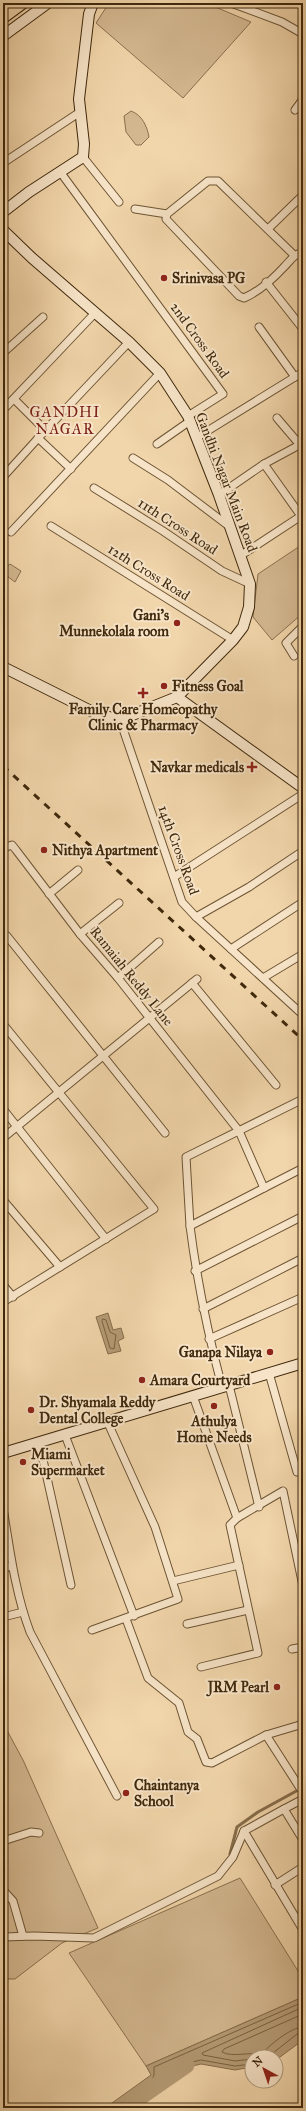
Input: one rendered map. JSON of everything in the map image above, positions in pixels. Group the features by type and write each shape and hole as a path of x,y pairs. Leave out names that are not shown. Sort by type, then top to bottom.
{"main road":[{"path":"3,16 22,3"}],"street":[{"path":"3,36 48,3"},
{"path":"93,3 89,14 83,64 80,112 84,144 83,157 119,202"},
{"path":"231,3 282,22 303,34"},
{"path":"295,110 303,99"},
{"path":"3,163 80,112"},
{"path":"3,212 29,192 61,173 83,157"},
{"name":"2nd Cross Road","path":"61,173 223,394 189,418"},
{"path":"294,255 218,181 208,181 167,214 166,219 239,296 244,298 252,295 283,268 294,255 303,252"},
{"path":"268,229 303,195"},
{"path":"135,209 167,214"},
{"name":"Gandhi Nagar Main Road","path":"3,230 129,342 160,373 189,418 219,495 250,584 249,607 243,627 234,640 177,697"},
{"path":"266,282 303,329"},
{"path":"3,410 95,313"},
{"path":"3,353 43,317"},
{"path":"259,327 295,377"},
{"path":"3,477 45,430 129,342"},
{"path":"196,438 303,372"},
{"path":"11,532 160,373"},
{"path":"14,399 45,430"},
{"path":"158,444 189,418"},
{"path":"219,495 264,464 302,444 277,418"},
{"path":"38,438 71,469"},
{"path":"133,458 168,480 230,527"},
{"path":"240,556 301,516 264,464"},
{"name":"11th Cross Road","path":"94,488 222,571 250,584"},
{"name":"12th Cross Road","path":"51,526 234,640"},
{"path":"294,656 286,643 303,626"},
{"path":"3,667 95,713 120,720 177,697 303,788"},
{"name":"14th Cross Road","path":"120,720 182,902 196,917 302,1013"},
{"path":"174,877 303,794"},
{"name":"Ramaiah Reddy Lane","path":"3,848 12,845 80,934 118,978 239,1131 264,1188"},
{"path":"196,917 249,887 303,851"},
{"path":"49,894 78,870"},
{"path":"231,949 303,902"},
{"path":"80,934 119,903"},
{"path":"4,936 165,1133"},
{"path":"118,978 159,942"},
{"path":"263,978 303,954"},
{"path":"3,1138 195,981 276,1085"},
{"path":"3,1024 154,1209 3,1302"},
{"path":"259,1507 225,1386 209,1339 195,1271 190,1226 186,1157 303,1099"},
{"path":"3,1109 106,1239"},
{"path":"190,1226 303,1168"},
{"path":"3,1200 60,1267"},
{"path":"195,1271 303,1216"},
{"path":"203,1309 303,1258"},
{"path":"3,1285 12,1297"},
{"path":"209,1339 303,1297"},
{"path":"3,1453 303,1363"},
{"path":"269,1373 297,1472"},
{"path":"193,1396 237,1518"},
{"path":"92,1630 178,1599 155,1527 107,1421"},
{"path":"65,1434 134,1616"},
{"path":"39,1442 71,1585"},
{"path":"201,1667 258,1653 230,1525 237,1518 259,1507 283,1491 303,1586"},
{"path":"3,1508 12,1566 23,1612 30,1632 118,1796"},
{"path":"173,1581 239,1565"},
{"path":"3,1568 12,1566"},
{"path":"187,1624 248,1610"},
{"path":"3,1617 23,1612"},
{"path":"126,1619 148,1678 179,1703 188,1732 197,1739 206,1762 212,1763 266,1735 303,1724"},
{"path":"292,1649 303,1647"},
{"path":"266,1735 300,1788"},
{"path":"3,1937 23,1936 94,1938 123,1925 218,1876 233,1857 244,1831 303,1799"},
{"path":"284,1809 303,1840"},
{"path":"244,1831 303,1930"},
{"path":"3,1841 31,1832 39,1833"},
{"path":"275,1885 303,1867"},
{"path":"3,1890 13,1901 23,1936"}],"shaded area":[{"path":"109,3 206,3 251,22 183,98 96,23"},
{"path":"131,111 141,118 148,133 149,137 141,145 136,145 126,132 124,116"},
{"path":"303,544 303,613 272,640 253,617 258,574"},
{"path":"10,564 21,571 15,582 3,573 3,570"},
{"path":"3,1723 23,1760 98,1928 62,1943 15,1979 3,1979"},
{"path":"240,1878 303,1979 303,1997 146,2066 69,1953"}],"water":[{"path":"108,1313 113,1330 121,1328 124,1338 118,1341 121,1351 108,1354 96,1317"},
{"path":"303,1997 303,2040 284,2054 284,2049 244,2049 244,2068 235,2070 201,2064 184,2068 145,2092 125,2108 105,2108 151,2075 146,2066"}],"waterway":[{"path":"230,1854 237,1827 258,1812 300,1789"},
{"path":"124,2108 186,2065"}],"railway":[{"path":"3,766 303,1040"}],"place":[{"name":"Srinivasa PG","path":"164,278"},
{"name":"Gani's Munnekolala room","path":"177,623"},
{"name":"Fitness Goal","path":"164,686"},
{"name":"Family Care Homeopathy Clinic & Pharmacy","path":"143,693"},
{"name":"Navkar medicals","path":"252,767"},
{"name":"Nithya Apartment","path":"44,850"},
{"name":"Ganapa Nilaya","path":"270,1352"},
{"name":"Amara Courtyard","path":"142,1380"},
{"name":"Athulya Home Needs","path":"214,1406"},
{"name":"Dr. Shyamala Reddy Dental College","path":"31,1410"},
{"name":"Miami Supermarket","path":"23,1462"},
{"name":"JRM Pearl","path":"277,1687"},
{"name":"Chaintanya School","path":"126,1793"}],"district":[{"name":"GANDHI NAGAR","path":"65,420"}]}
